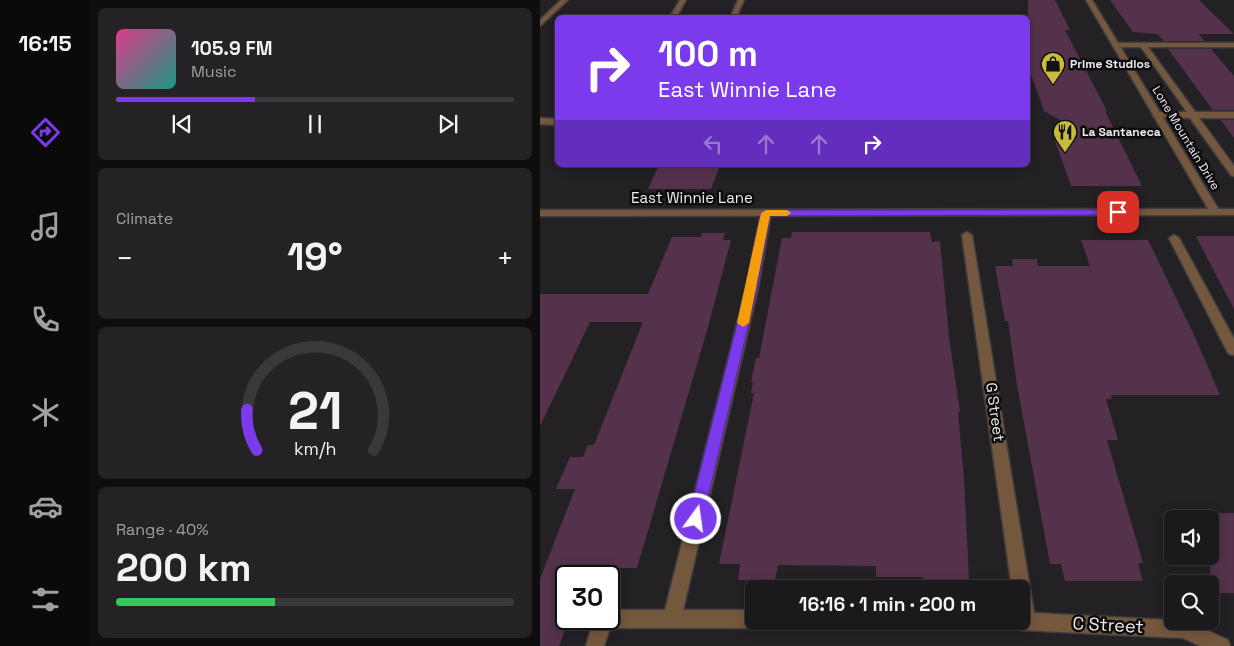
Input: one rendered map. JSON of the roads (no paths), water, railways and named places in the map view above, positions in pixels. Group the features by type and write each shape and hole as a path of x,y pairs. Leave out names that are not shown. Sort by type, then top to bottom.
{"street":[{"path":"540,24 564,0"},
{"path":"674,15 683,0"},
{"path":"734,15 742,0"},
{"name":"Lone Mountain Drive","path":"1089,0 1215,212"},
{"path":"1116,45 1232,47"},
{"path":"1143,45 1234,173"},
{"path":"1157,115 1234,115"},
{"path":"540,121 555,122"},
{"name":"East Winnie Lane","path":"540,213 1234,212"},
{"path":"672,619 752,288 766,213"},
{"name":"G Street","path":"967,235 1020,580"},
{"path":"1174,238 1234,351"},
{"path":"595,646 603,619 745,619"},
{"name":"C Street","path":"1030,621 1184,629 1221,646"}],"place":[{"name":"Prime Studios","path":"1053,85"},
{"name":"La Santaneca","path":"1065,153"}]}
